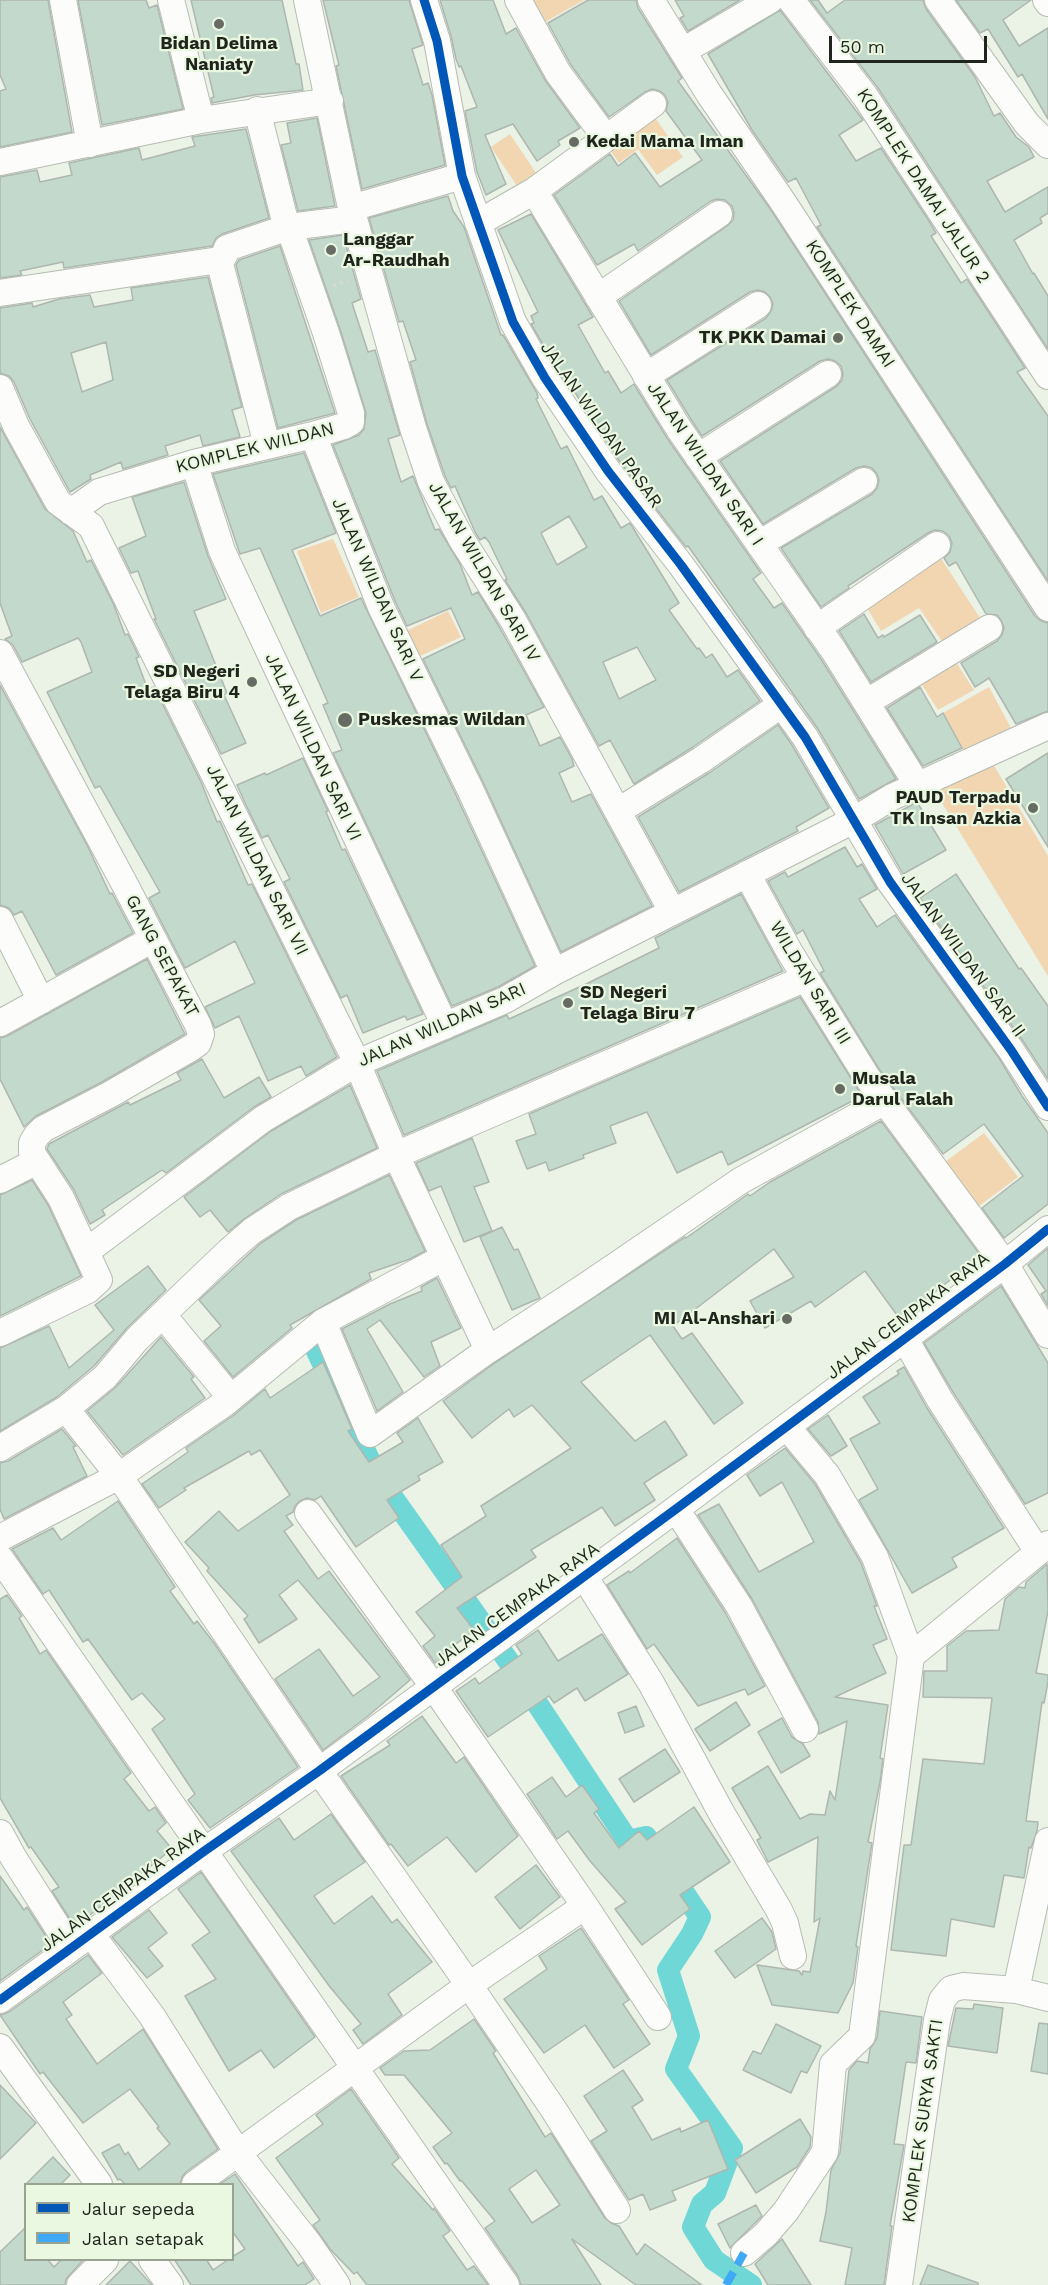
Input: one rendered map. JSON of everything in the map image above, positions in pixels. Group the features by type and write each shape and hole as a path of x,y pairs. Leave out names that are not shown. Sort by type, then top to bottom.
{"street":[{"path":"63,0 90,144"},
{"path":"171,0 201,120"},
{"name":"JALAN WILDAN SARI IV","path":"307,0 352,213 413,428 431,482 462,540 513,620 672,911"},
{"name":"JALAN WILDAN PASAR","path":"424,0 437,41 462,176 513,322 545,378 608,471 681,565 805,737 854,820"},
{"path":"518,0 558,74 606,138"},
{"name":"KOMPLEK DAMAI","path":"651,0 709,94 783,202 1048,608"},
{"path":"682,51 771,0"},
{"name":"KOMPLEK DAMAI JALUR 2","path":"791,0 865,96 1048,376"},
{"path":"938,0 1027,124 1048,145"},
{"path":"0,162 201,120 330,101"},
{"path":"478,222 534,191 653,104"},
{"name":"KOMPLEK WILDAN","path":"71,512 99,492 194,463 313,435 348,424 352,418 313,294 285,220 257,110"},
{"path":"0,293 219,260 224,256 227,248 289,227 352,213 462,176"},
{"name":"JALAN WILDAN SARI I","path":"534,191 698,457 867,702 918,786"},
{"path":"598,297 719,214"},
{"path":"219,260 267,445"},
{"path":"646,376 758,305"},
{"path":"698,457 828,374"},
{"name":"JALAN WILDAN SARI VII","path":"0,388 16,426 58,502 91,526 357,1062 396,1155 488,1350"},
{"name":"JALAN WILDAN SARI V","path":"313,435 381,607 470,789 554,972"},
{"name":"JALAN WILDAN SARI VI","path":"194,463 222,551 445,1026"},
{"path":"759,544 864,481"},
{"path":"817,628 937,545"},
{"path":"867,702 989,628"},
{"name":"GANG SEPAKAT","path":"0,653 153,939 201,1034 198,1043 109,1095 43,1129 32,1143 32,1153 37,1161"},
{"path":"618,811 701,760 782,704"},
{"name":"JALAN WILDAN SARI","path":"87,1251 263,1119 357,1062 504,1000 672,911 854,820 892,797 1048,726"},
{"name":"JALAN WILDAN SARI II","path":"854,820 890,882 1011,1050 1048,1107"},
{"name":"WILDAN SARI III","path":"747,874 789,951 867,1077 1005,1264 1048,1335"},
{"path":"0,920 41,1001"},
{"path":"0,1023 153,939"},
{"path":"0,1448 66,1409 105,1377 122,1355 252,1231 289,1207 396,1155 806,978"},
{"path":"323,1322 370,1434 488,1350 740,1181 885,1101"},
{"path":"0,1180 37,1161 61,1198 99,1275 99,1280 95,1285 0,1333"},
{"name":"JALAN CEMPAKA RAYA","path":"0,2001 676,1509 905,1340 1048,1229"},
{"path":"0,1538 119,1476 231,1398 323,1322 443,1258"},
{"path":"163,1315 231,1398"},
{"path":"905,1340 940,1400 1043,1548 911,1656"},
{"path":"66,1409 119,1476 319,1771 554,2110 617,2210"},
{"path":"744,2253 766,2234 786,2211 825,2152 834,2064 862,2036 911,1656 875,1557 827,1475 787,1427"},
{"path":"676,1509 739,1606 805,1729"},
{"path":"308,1513 433,1686 658,2016"},
{"path":"0,1558 506,2285"},
{"path":"584,1576 651,1683 722,1815 780,1910 793,1956"},
{"path":"0,1833 13,1857 81,1941 152,2016 238,2153 309,2244 337,2285"},
{"path":"1016,1990 1048,1841"},
{"path":"196,2183 469,1985 585,1906"},
{"name":"KOMPLEK SURYA SAKTI","path":"899,2285 937,2020 942,2000 951,1989 963,1986 1016,1990 1048,1998"},
{"path":"0,2047 98,2183"},
{"path":"80,2285 103,2261"},
{"path":"153,2261 170,2285"}],"path":[{"path":"313,294 370,271"}],"shaded area":[{"path":"526,0 584,0 538,26"},
{"path":"653,115 683,157 657,175 638,149 619,163 608,147"},
{"path":"510,134 538,176 519,189 491,147"},
{"path":"333,539 359,597 321,613 297,551"},
{"path":"938,554 984,624 946,647 919,608 881,631 864,603"},
{"path":"448,611 461,637 416,658 404,632"},
{"path":"952,656 974,690 938,710 917,677"},
{"path":"989,687 1013,732 966,756 943,713"},
{"path":"990,759 1048,856 1048,976 934,790"},
{"path":"984,1133 1018,1177 975,1209 941,1165"}],"building":[{"path":"0,0 48,0 72,132 0,147 0,91 6,89 0,75"},
{"path":"78,0 146,0 149,8 157,5 183,109 102,125"},
{"path":"191,0 282,0 296,64 299,64 303,90 254,95 212,103 211,98 214,97"},
{"path":"323,0 409,0 423,45 412,49 423,85 428,83 432,95 445,165 362,189 336,66 339,65"},
{"path":"440,0 493,0 506,34 516,28 545,80 580,128 558,141 560,145 537,161 513,124 485,135 506,184 486,195 477,172 465,111 477,107 456,59"},
{"path":"588,0 636,0 638,8 682,78 678,81 771,210 1035,616 1048,623 1048,711 1016,724 989,678 975,687 961,663 997,641 1004,627 997,615 986,614 956,562 949,566 944,558 950,552 952,543 943,531 935,530 928,533 848,586 849,588 821,607 781,548 872,494 879,480 872,468 864,466 856,468 763,524 720,461 837,386 843,374 841,366 835,361 828,359 820,361 702,436 692,421 667,380 766,318 773,304 765,292 758,290 750,292 651,355 619,301 727,226 733,220 734,213 732,206 725,200 711,201 638,251 634,244 597,265 554,195 610,154 618,166 635,153 660,187 702,160 666,111 668,102 660,91 652,89 645,92 609,117 571,65 548,23"},
{"path":"675,0 740,0 688,31 680,18 684,16"},
{"path":"810,0 818,0 827,13 845,0 923,0 926,9 975,77 994,116 1000,113 1016,137 1029,147 1034,157 987,181 1005,212 1048,187 1048,213 1040,218 1042,223 1014,240 1048,296 1048,349 878,88"},
{"path":"956,0 1031,0 1003,20 1019,46 1048,28 1048,119 1022,74 1018,77 988,29 980,33"},
{"path":"780,10 863,120 839,135 856,161 881,148 929,221 936,233 931,236 961,283 967,279 1025,368 1017,372 1048,416 1048,581 817,227 821,225 796,178 788,182 752,130 708,54"},
{"path":"317,118 335,206 298,211 281,145 291,143 287,123"},
{"path":"246,129 269,218 222,234 216,238 212,246 64,268 63,262 20,271 22,275 0,278 0,177 37,170 40,182 72,175 69,163 139,148 142,160 195,146 192,137"},
{"path":"448,196 453,211 464,227 501,335 537,393 538,398 536,399 561,449 567,446 594,500 602,496 621,528 630,523 679,603 669,610 697,649 699,648 706,658 712,654 727,677 738,670 760,701 634,784 610,740 599,746 526,613 505,580 507,579 489,542 485,537 480,540 455,486 451,488 445,476 427,424 410,362 416,360 403,321 399,322 369,218","holes":["569,516 587,547 557,565 541,533","637,647 656,680 619,699 603,662"]},
{"path":"531,214 593,317 578,325 605,373 608,371 621,393 634,384 667,438 761,573 753,579 774,608 782,603 821,659 896,779 859,799 818,729 688,546 686,547 620,462 565,377 563,378 531,324 534,323 531,316 538,312 498,230"},
{"path":"343,235 361,299 352,303 368,352 375,350 400,435 388,439 401,482 413,476 435,530 439,529 460,564 472,595 478,592 544,707 526,715 540,746 560,737 572,759 574,766 559,773 572,802 591,794 652,906 561,952 483,782 423,659 465,639 451,608 407,626 333,445 359,435 364,429 366,413 309,240"},
{"path":"280,246 335,413 278,428 236,265 239,260"},
{"path":"208,277 242,407 232,410 240,437 203,446 200,435 165,446 168,455 123,469 121,462 90,475 91,479 70,492 30,419 14,382 9,376 0,373 0,308 32,303 33,307 59,299 90,295 94,307 133,300 131,288","holes":["106,342 113,380 82,392 71,353"]},
{"path":"0,427 45,509 73,531 87,562 91,560 114,605 125,635 128,634 139,657 136,658 148,690 154,687 201,782 217,822 220,821 248,885 252,884 337,1057 306,1076 301,1066 268,1081 239,1016 215,1028 205,1007 255,983 235,941 185,968 149,898 160,892 100,786 95,788 47,692 92,672 81,642 78,638 22,662 13,645 5,639 12,636 0,603"},
{"path":"304,453 336,533 292,550 320,616 361,598 535,966 498,987 452,1006 333,753 342,750 323,705 328,703 260,548 240,554 213,474"},
{"path":"184,482 208,556 226,599 194,611 227,693 224,695 246,743 221,754 154,619 156,619 138,571 131,573 119,548 146,536 132,497"},
{"path":"864,614 878,638 883,635 884,637 920,615 937,642 871,682 839,631"},
{"path":"0,685 87,845 110,894 112,893 133,933 56,975 22,911 14,915 9,908 0,905"},
{"path":"920,687 937,717 943,713 962,748 923,766 887,708"},
{"path":"778,725 829,808 796,827 798,831 679,892 638,817 709,773"},
{"path":"1048,753 1048,847 1006,779"},
{"path":"303,758 328,811 326,812 342,850 345,849 423,1014 407,1020 405,1016 363,1033 347,995 341,998 284,882 290,879 268,835 262,838 246,805 237,785"},
{"path":"917,802 946,850 903,874 875,825"},
{"path":"845,847 857,867 862,864 877,889 859,899 877,927 895,915 999,1058 1048,1133 1048,1204 1004,1238 982,1208 1023,1176 984,1124 943,1154 879,1069 820,973 824,971 803,930 797,934 768,881 785,872 788,877"},
{"path":"956,874 1019,969 1021,968 1048,1006 1048,1079 920,898"},
{"path":"741,894 783,971 404,1135 377,1071 507,1015 509,1019 586,984 659,948 655,938"},
{"path":"147,959 185,1034 102,1082 36,1116 24,1127 0,1079 0,1038"},
{"path":"800,997 862,1096 728,1165 722,1151 677,1173 647,1112 610,1126 616,1143 549,1171 546,1162 527,1169 516,1141 536,1134 529,1114"},
{"path":"202,1059 224,1098 259,1077 271,1097 254,1107 166,1173 162,1170 102,1210 105,1215 90,1224 74,1190 47,1149 49,1144 128,1102 130,1105 181,1080 177,1073"},
{"path":"350,1085 377,1148 281,1194 228,1232 210,1210 200,1217 184,1197 271,1131"},
{"path":"881,1121 981,1256 917,1306 919,1309 902,1322 865,1271 815,1307 811,1301 765,1328 750,1301 794,1277 774,1249 673,1326 682,1339 692,1333 743,1403 714,1424 650,1335 581,1382 635,1441 665,1421 687,1455 644,1483 655,1500 615,1526 602,1507 531,1550 536,1557 457,1608 474,1630 435,1663 423,1646 435,1636 416,1612 462,1577 441,1545 486,1516 481,1506 571,1448 532,1405 514,1417 509,1409 472,1438 443,1401 496,1362 686,1238 748,1194 750,1196 770,1182"},
{"path":"472,1138 489,1182 474,1187 492,1231 464,1242 441,1186 429,1191 416,1163"},
{"path":"389,1175 425,1251 410,1259 369,1273 371,1279 290,1325 292,1328 233,1377 204,1341 221,1326 199,1300 261,1243 296,1220"},
{"path":"32,1180 48,1205 81,1276 0,1316 0,1195"},
{"path":"502,1227 514,1250 518,1249 540,1298 512,1310 480,1237"},
{"path":"1048,1248 1048,1306 1041,1294 1046,1291 1028,1265"},
{"path":"148,1266 166,1290 127,1328 94,1366 57,1397 0,1431 0,1348 49,1326 69,1368 114,1330 95,1305"},
{"path":"437,1278 461,1328 431,1342 440,1366 424,1377 380,1320 367,1329 403,1392 377,1411 342,1329 390,1304 422,1291 421,1287"},
{"path":"1001,1286 1048,1363 1048,1493 1025,1504 924,1343"},
{"path":"161,1337 194,1377 191,1379 205,1398 123,1455 87,1411 116,1387"},
{"path":"323,1362 352,1429 348,1431 369,1462 403,1442 397,1433 418,1418 443,1462 418,1476 420,1480 387,1500 399,1518 356,1547 321,1496 315,1500 307,1498 300,1501 293,1512 286,1516 293,1525 284,1531 318,1579 329,1571 410,1680 323,1750 275,1679 319,1649 353,1696 380,1677 298,1580 279,1595 297,1619 259,1643 244,1619 248,1616 207,1571 209,1568 185,1542 219,1511 238,1531 290,1495 260,1450 251,1455 249,1451 184,1488 186,1490 159,1508 142,1484 188,1452 186,1448 234,1415 265,1389 270,1398"},
{"path":"904,1367 927,1408 1004,1528 952,1558 957,1567 912,1593 859,1500 878,1489 850,1439 880,1423 863,1397 899,1374 897,1371"},
{"path":"828,1415 847,1446 831,1456 808,1429"},
{"path":"62,1429 76,1446 73,1447 87,1476 4,1519 0,1509 0,1463 8,1461"},
{"path":"785,1448 815,1484 861,1563 887,1639 873,1645 886,1673 835,1697 888,1705 880,1758 883,1759 880,1782 868,1842 872,1843 856,1946 858,1947 853,1983 838,2013 772,2005 757,1965 799,1971 802,1975 803,1971 810,1972 820,1918 814,1922 818,1837 768,1862 757,1840 761,1838 732,1788 768,1766 800,1819 810,1814 825,1815 830,1791 835,1800 847,1721 819,1734 818,1722 752,1599 698,1515 719,1504 759,1572 814,1542 782,1482 760,1496 747,1475"},
{"path":"118,1501 175,1587 170,1591 194,1624 197,1621 214,1643 298,1767 210,1828 188,1800 195,1794 152,1729 165,1719 142,1693 132,1700 88,1639 83,1642 49,1590 43,1594 12,1549 53,1528 61,1540"},
{"path":"677,1538 726,1614 765,1686 748,1695 745,1689 698,1706 654,1644 647,1649 607,1585 629,1571 630,1573"},
{"path":"1047,1564 1048,1611 1036,1673 1048,1675 1048,1682 1044,1703 1042,1702 1026,1821 1038,1822 1031,1848 1029,1847 1024,1878 1004,1875 994,1927 951,1919 946,1956 891,1950 904,1845 911,1845 923,1759 984,1764 992,1698 923,1697 924,1671 947,1671 947,1646 966,1631 999,1630 1005,1599 1019,1587 1025,1588 1026,1582"},
{"path":"7,1595 22,1616 19,1618 40,1654 46,1650 131,1773 124,1779 149,1811 155,1807 166,1823 157,1831 172,1849 75,1927 52,1891 59,1887 31,1847 29,1848 0,1798 0,1599"},
{"path":"538,1630 558,1661 602,1634 628,1674 585,1701 577,1688 554,1703 549,1696 488,1737 456,1691 475,1678 479,1684 522,1654 516,1645"},
{"path":"736,1702 750,1725 710,1751 695,1729"},
{"path":"636,1706 644,1726 625,1733 618,1713"},
{"path":"422,1716 456,1763 464,1757 518,1836 476,1872 447,1837 408,1866 391,1844 389,1845 341,1776 390,1745 387,1741"},
{"path":"782,1718 792,1737 803,1744 810,1756 781,1773 758,1732"},
{"path":"665,1749 680,1772 634,1802 619,1779"},
{"path":"552,1777 566,1797 582,1785 599,1809 594,1813 619,1848 639,1831 647,1840 694,1807 730,1862 680,1895 690,1909 642,1945 615,1909 626,1902 590,1861 568,1831 557,1839 527,1794"},
{"path":"331,1814 365,1862 314,1896 334,1924 372,1896 392,1923 397,1919 432,1962 388,1994 402,2015 363,2044 353,2030 361,2024 330,1987 231,1851 279,1818 294,1840"},
{"path":"536,1865 560,1897 520,1929 495,1897"},
{"path":"201,1872 315,2037 274,2068 261,2050 229,2071 185,1996 216,1979 192,1945 210,1932 178,1889"},
{"path":"0,1876 24,1910 27,1907 51,1944 0,1981"},
{"path":"149,1910 167,1933 148,1948 163,1966 147,1978 112,1937"},
{"path":"762,1918 772,1932 776,1949 735,1978 715,1951"},
{"path":"581,1928 629,2000 623,2004 650,2044 614,2068 585,2025 544,2053 504,1999 547,1969 539,1956"},
{"path":"88,1955 102,1973 63,2002 72,2015 66,2019 97,2064 143,2029 218,2149 186,2172 180,2183 124,2183 118,2180 102,2153 119,2144 125,2155 128,2152 139,2170 170,2144 157,2128 159,2127 130,2089 83,2123 43,2072 40,2074 0,2015 9,2012"},
{"path":"974,2004 1003,2008 997,2053 948,2046 956,2008 973,2009"},
{"path":"880,2011 922,2017 916,2063 906,2062 894,2144 904,2145 890,2226 892,2226 884,2285 845,2285 852,2248 820,2241 831,2170 840,2153 849,2070 857,2061 868,2063 870,2049 877,2038"},
{"path":"474,2019 496,2051 493,2053 545,2137 551,2133 605,2218 619,2226 637,2255 645,2244 702,2285 636,2285 572,2239 601,2285 521,2285 518,2276 485,2228 495,2221 433,2147 452,2133 404,2075 385,2075 380,2068 404,2051 430,2050","holes":["536,2170 560,2205 532,2223 509,2189"]},
{"path":"1039,2023 1048,2024 1048,2074 1031,2071"},
{"path":"776,2024 821,2046 807,2073 801,2071 791,2093 743,2070 753,2051 761,2054"},
{"path":"623,2070 643,2100 632,2107 652,2140 680,2128 681,2132 708,2120 728,2169 672,2191 676,2200 650,2210 643,2194 629,2200 591,2141 607,2131 584,2096"},
{"path":"0,2085 36,2123 0,2159"},
{"path":"351,2089 399,2158 392,2164 433,2210 434,2208 450,2231 443,2236 467,2270 474,2266 488,2285 367,2285 357,2272 354,2274 330,2249 313,2225 320,2220 276,2158 323,2124 316,2115"},
{"path":"800,2119 811,2137 810,2147 797,2167 756,2193 735,2160"},
{"path":"53,2157 70,2175 62,2183 27,2183"},
{"path":"235,2174 298,2266 303,2262 314,2279 305,2285 191,2285 175,2261 207,2261 213,2270 226,2261 234,2261 234,2256 245,2249 234,2234 234,2183 222,2183"},
{"path":"756,2205 762,2216 730,2248 718,2224"},
{"path":"24,2229 24,2261 49,2261 54,2267 60,2261 82,2261 66,2279 65,2285 0,2285 0,2252"},
{"path":"782,2239 811,2285 768,2285 755,2264"},
{"path":"130,2261 152,2285 106,2285"},
{"path":"928,2265 978,2283 978,2285 920,2285"}],"waterway":[{"path":"315,1347 376,1474 519,1676 628,1841 646,1837 700,1917 692,1934 668,1970 689,2036 676,2069 732,2148 715,2193 702,2204 693,2227 714,2260 751,2285"}],"marked path":[{"path":"726,2285 744,2253"}],"cycle path":[{"path":"424,0 437,41 462,176 513,322 545,378 608,471 681,565 805,737 890,882 1011,1050 1048,1107"},
{"path":"0,2000 203,1852 319,1771 676,1509 1005,1264 1048,1229"}],"place":[{"name":"Bidan Delima Naniaty","path":"219,24"},
{"name":"Kedai Mama Iman","path":"574,142"},
{"name":"Langgar Ar-Raudhah","path":"331,250"},
{"name":"TK PKK Damai","path":"838,338"},
{"name":"SD Negeri Telaga Biru 4","path":"252,682"},
{"name":"Puskesmas Wildan","path":"345,720"},
{"name":"PAUD Terpadu TK Insan Azkia","path":"1033,808"},
{"name":"SD Negeri Telaga Biru 7","path":"568,1003"},
{"name":"Musala Darul Falah","path":"840,1089"},
{"name":"MI Al-Anshari","path":"787,1319"}]}
